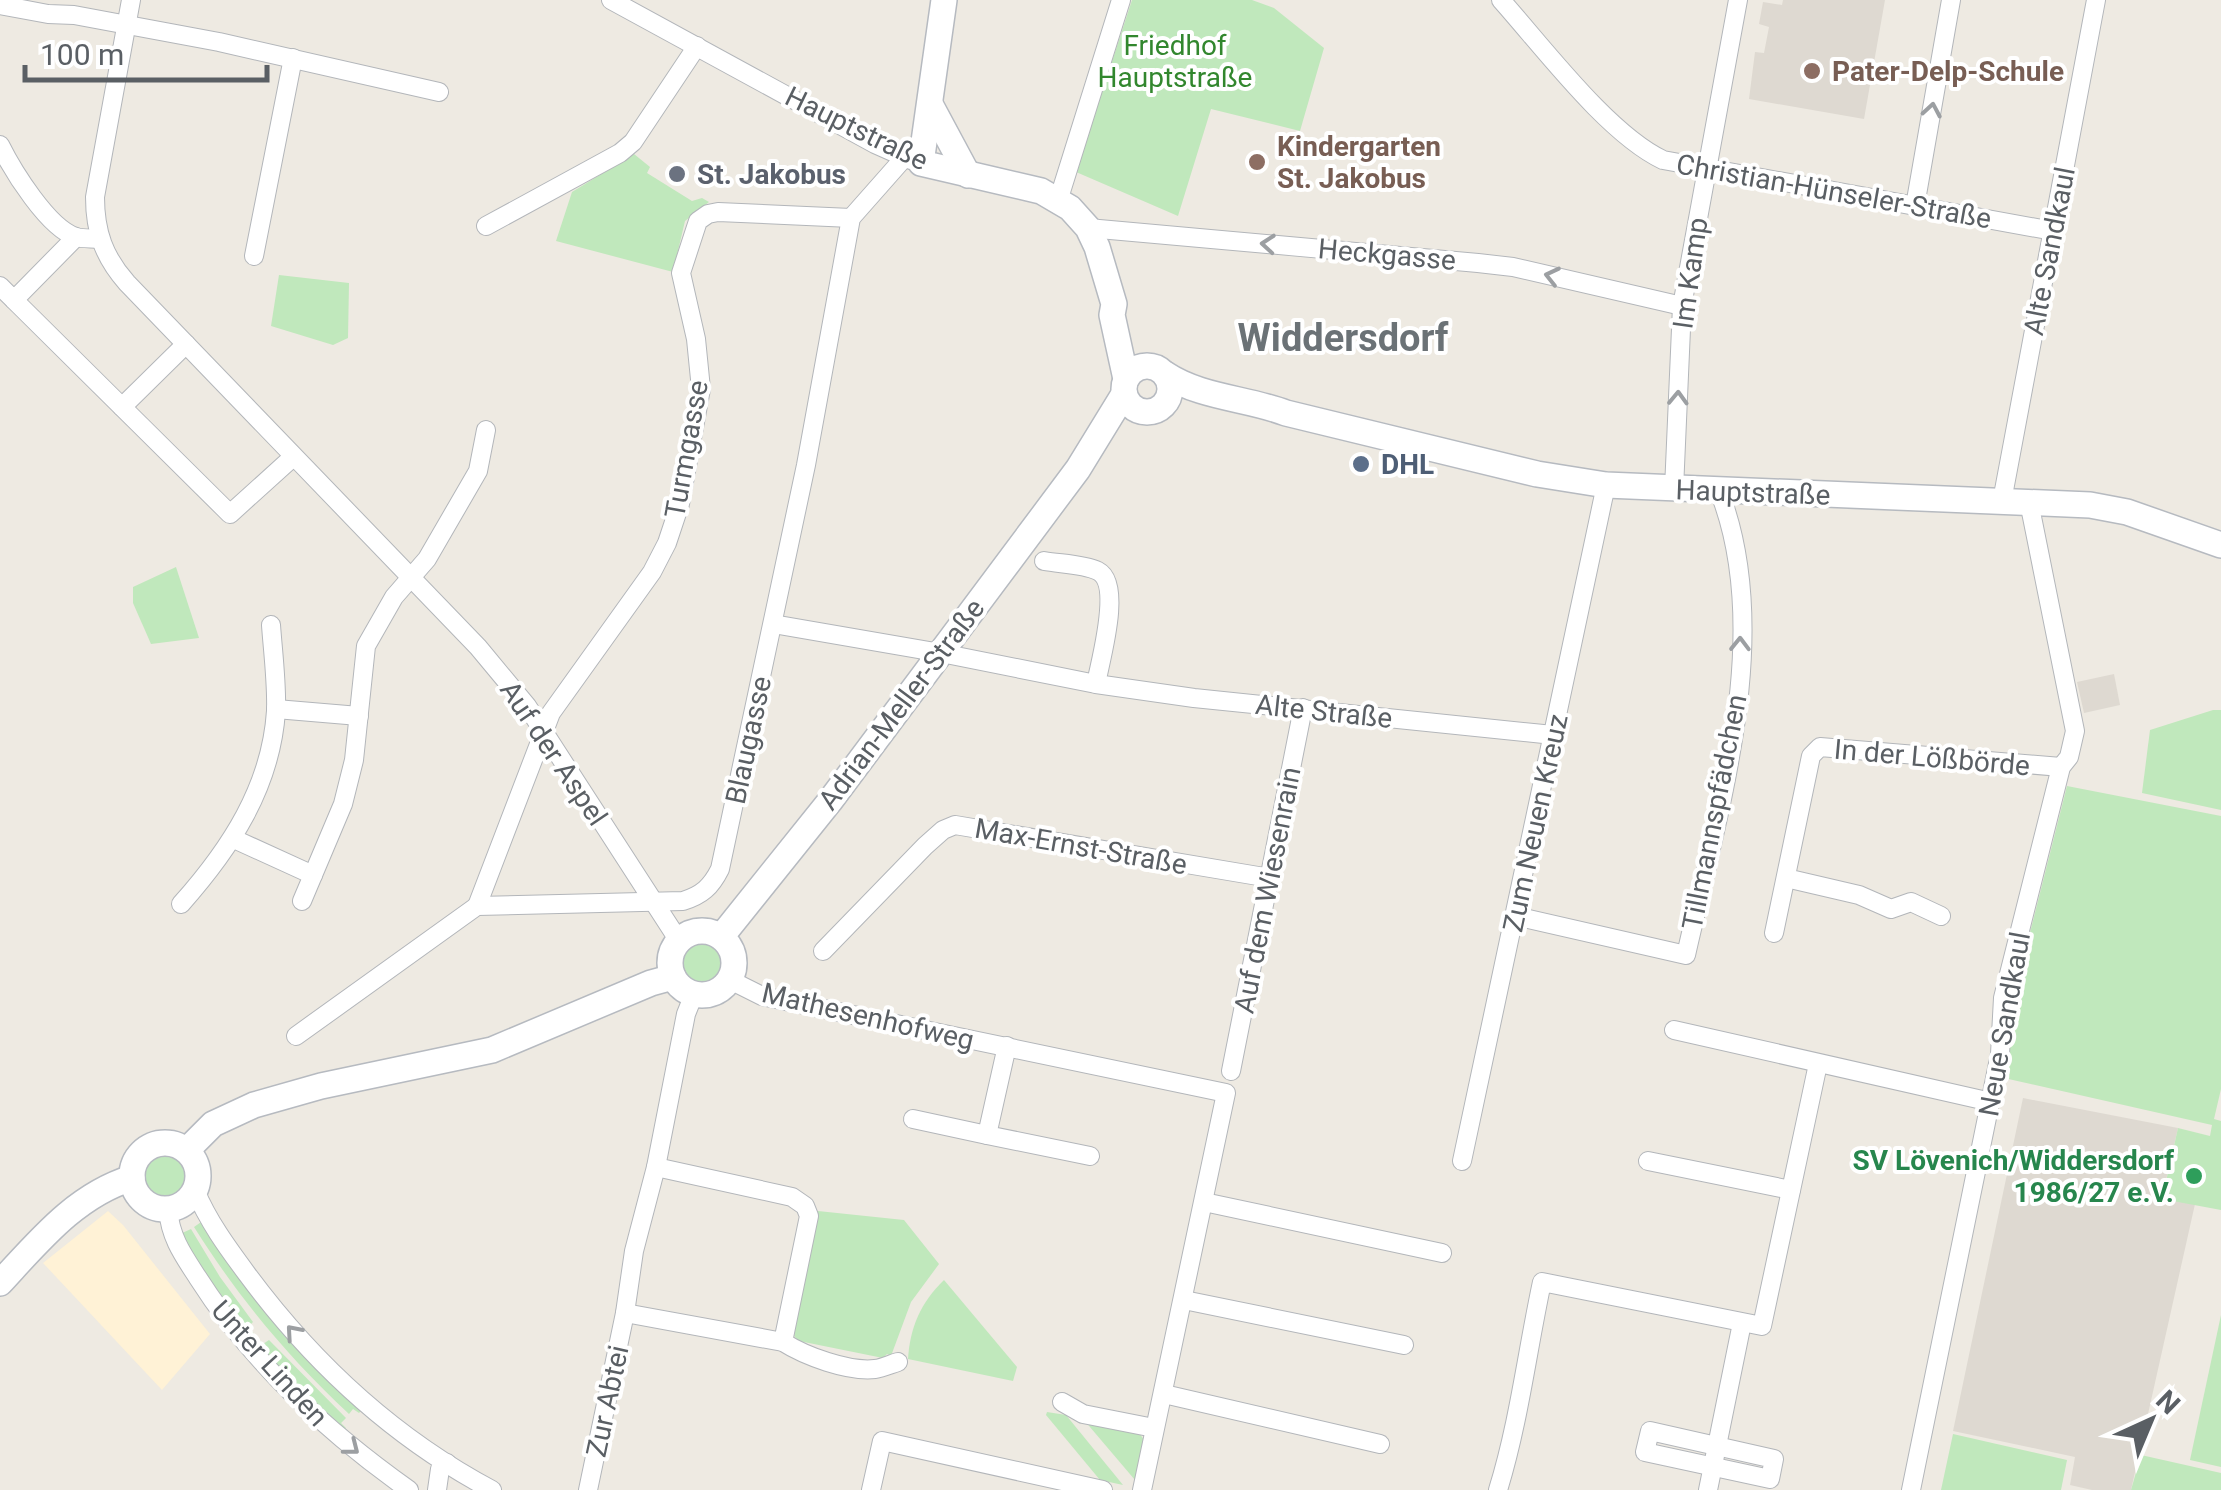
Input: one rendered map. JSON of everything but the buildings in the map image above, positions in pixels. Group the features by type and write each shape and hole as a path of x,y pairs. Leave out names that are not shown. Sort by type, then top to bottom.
{"street":[{"name":"Auf der Aspel","path":"131,0 95,198 100,239 114,268 478,647 527,706 679,940"},
{"name":"Hauptstraße","path":"611,0 913,160 1041,190 1059,198 1088,228 1114,304 1134,344 1159,370 1198,390 1264,404 1286,414"},
{"path":"851,218 913,160 931,106 944,0"},
{"path":"1059,198 1121,0"},
{"name":"Christian-Hünseler-Straße","path":"1501,0 1616,128 1663,160 2053,230"},
{"name":"Im Kamp","path":"1674,489 1682,306 1738,0"},
{"path":"1915,206 1951,0"},
{"name":"Alte Sandkaul","path":"2002,502 2096,0"},
{"path":"0,5 126,24 438,92"},
{"path":"486,226 620,153 633,142 697,46"},
{"path":"254,256 292,58"},
{"path":"931,106 968,175"},
{"path":"0,146 24,187 57,224 76,237 100,239"},
{"name":"Turmgasse","path":"477,906 551,714 652,572 680,504 702,390 682,273 698,221 718,212 851,218"},
{"name":"Blaugasse","path":"477,906 683,901 708,889 720,869 851,218"},
{"name":"Heckgasse","path":"1088,228 1513,267 1682,306"},
{"path":"14,300 76,237"},
{"path":"0,286 230,514 292,456"},
{"name":"Hauptstraße","path":"1114,304 1112,315 1125,386"},
{"path":"122,407 186,344"},
{"path":"1137,368 1159,370 1170,386 1154,409 1132,407 1125,386 1137,368"},
{"name":"Adrian-Meller-Straße","path":"721,937 830,801 1078,469 1125,386"},
{"name":"Hauptstraße","path":"1154,409 1177,403 1286,414 1536,474 1606,485 2112,508 2221,545"},
{"name":"Adrian-Meller-Straße","path":"1078,469 1117,430 1154,409"},
{"path":"302,901 343,804 354,760 366,646 378,619 427,559 478,471 486,430"},
{"name":"Zum Neuen Kreuz","path":"1462,1161 1606,485"},
{"name":"Tillmannspfädchen","path":"1515,916 1686,955 1739,710 1740,565 1736,538 1719,491"},
{"name":"Neue Sandkaul","path":"1911,1490 2000,1054 2003,998 2061,768 2069,757 2075,732 2029,502"},
{"path":"1044,561 1096,570 1108,584 1111,601 1096,684"},
{"name":"Alte Straße","path":"772,624 1096,684 1194,698 1553,735"},
{"path":"181,904 234,840 250,809 272,745 276,709 271,625"},
{"name":"Auf dem Wiesenrain","path":"1231,1071 1303,708"},
{"path":"276,709 359,716"},
{"name":"In der Lößbörde","path":"1774,933 1812,756 1820,747 2061,768"},
{"name":"Max-Ernst-Straße","path":"823,952 925,846 955,824 1270,878"},
{"path":"234,840 313,875"},
{"path":"1786,878 1860,895 1891,909 1911,902 1941,916"},
{"path":"296,1036 477,906"},
{"path":"702,931 721,937 734,959 730,980 714,993 694,994 681,987 673,977 670,960 679,940 702,931"},
{"path":"187,1150 213,1124 254,1105 320,1086 492,1050 673,977"},
{"name":"Mathesenhofweg","path":"730,980 762,996 1226,1093 1142,1490"},
{"name":"Zur Abtei","path":"588,1490 634,1251 656,1166 686,1014 694,994"},
{"path":"1674,1030 1991,1102"},
{"name":"Mathesenhofweg","path":"987,1135 1007,1046"},
{"path":"1498,1490 1523,1392 1523,1372 1542,1282 1762,1326 1818,1064"},
{"path":"913,1120 1090,1156"},
{"path":"167,1142 187,1150 197,1166 195,1190 187,1201 168,1209 142,1199 132,1178 137,1158 149,1146 167,1142"},
{"path":"1648,1161 1790,1190"},
{"path":"656,1166 792,1198 805,1206 809,1216 783,1342"},
{"path":"0,1283 71,1211 95,1193 132,1178"},
{"name":"Unter Linden","path":"195,1190 205,1214 236,1260 293,1333 370,1408 492,1490"},
{"path":"1204,1202 1442,1253"},
{"name":"Unter Linden","path":"168,1209 174,1241 220,1312 252,1351 343,1442 408,1490"},
{"path":"1184,1300 1404,1345"},
{"name":"Zur Abtei","path":"625,1313 783,1342 802,1356 857,1368 874,1370 898,1362"},
{"path":"1708,1490 1742,1322"},
{"path":"1164,1394 1380,1444"},
{"path":"1062,1402 1083,1414 1154,1428"},
{"path":"1650,1431 1774,1459 1770,1479 1713,1467 1645,1452 1650,1431"},
{"path":"871,1490 882,1441 1103,1490"},
{"path":"437,1490 440,1469 447,1463"}],"shaded area":[{"name":"Pater-Delp-Schule","path":"1783,0 1885,0 1864,119 1749,99 1755,52 1764,53 1769,27 1759,24 1763,2 1782,5"},
{"path":"2114,674 2120,705 2084,713 2077,682"},
{"path":"2023,1098 2178,1128 2162,1198 2195,1204 2131,1490 2092,1490 2070,1485 2075,1457 1953,1431"},
{"path":"108,1211 210,1334 162,1390 43,1263"}],"green space":[{"name":"Friedhof Hauptstraße","path":"1132,0 1252,0 1274,8 1324,48 1300,131 1211,109 1178,216 1076,172"},
{"path":"634,154 650,167 647,173 692,201 702,198 709,202 685,221 673,272 556,241 572,192"},
{"path":"279,275 349,283 348,338 333,345 271,326"},
{"path":"176,567 199,638 151,644 133,603 133,587"},
{"path":"2221,710 2221,810 2142,793 2150,730"},
{"path":"2067,786 2221,816 2221,1089 2214,1119 2221,1121 2221,1210 2162,1199 2178,1128 2210,1136 2212,1125 2004,1078 2010,1012"},
{"path":"702,940 717,947 724,962 717,977 702,984 687,977 680,962 687,947"},
{"path":"164,1153 179,1160 186,1175 179,1190 164,1197 149,1190 142,1175 149,1160"},
{"path":"818,1211 904,1220 939,1264 911,1302 891,1356 883,1358 799,1341 794,1336"},
{"path":"204,1220 363,1409 359,1413 353,1409 349,1414 265,1325 194,1227"},
{"path":"191,1229 253,1322 248,1327 263,1344 269,1340 346,1418 341,1423 346,1428 342,1433 295,1389 221,1301 180,1234"},
{"path":"944,1280 1017,1367 1013,1381 908,1359 918,1316"},
{"path":"2221,1315 2221,1467 2190,1460"},
{"path":"1047,1412 1066,1415 1123,1485 1100,1480"},
{"path":"1084,1420 1138,1431 1144,1440 1135,1480"},
{"path":"1953,1434 2067,1460 2061,1490 1941,1490"},
{"path":"2141,1455 2221,1473 2221,1490 2131,1490"}],"place":[{"name":"Pater-Delp-Schule","path":"1812,71"},
{"name":"Kindergarten St. Jakobus","path":"1257,162"},
{"name":"St. Jakobus","path":"677,174"},
{"name":"DHL","path":"1361,464"},
{"name":"SV Lövenich/Widdersdorf 1986/27 e.V.","path":"2194,1176"}],"district":[{"name":"Widdersdorf","path":"1343,338"}]}
